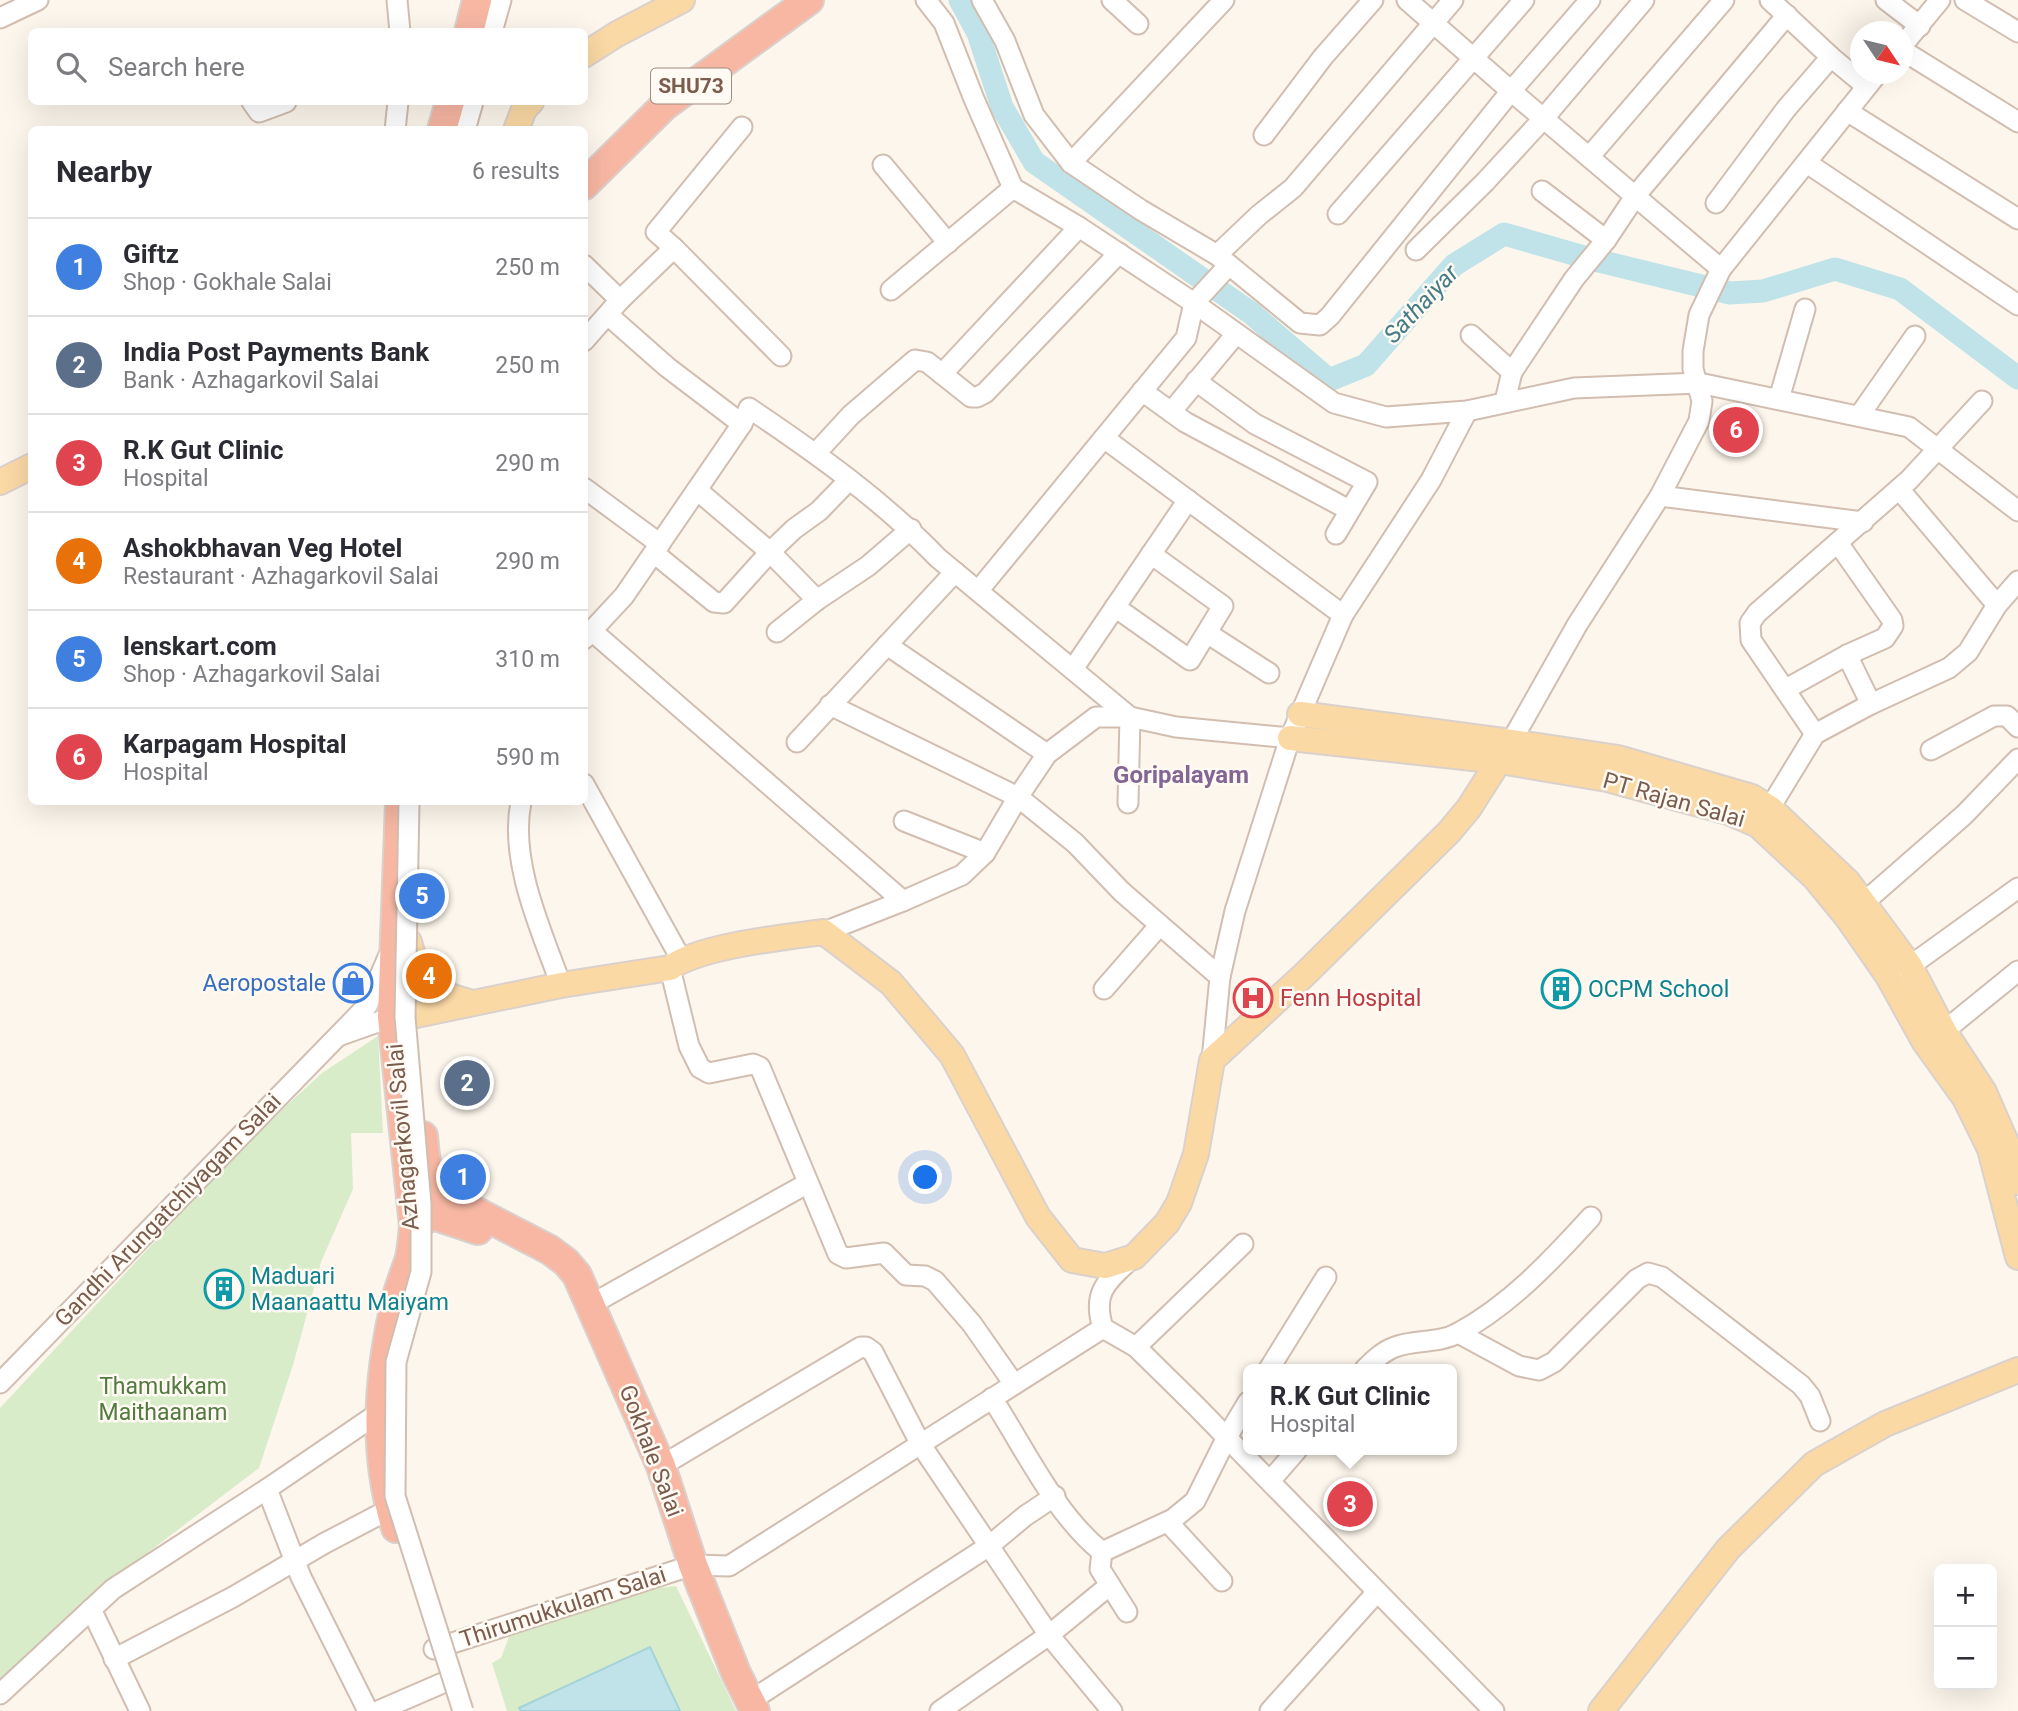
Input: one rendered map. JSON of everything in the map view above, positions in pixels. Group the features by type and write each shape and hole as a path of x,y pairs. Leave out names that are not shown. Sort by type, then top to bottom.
{"highway":[{"path":"470,28 477,0"},
{"name":"SHU73","path":"588,181 664,106 809,0"},
{"path":"443,126 449,105"},
{"name":"Azhagarkovil Salai","path":"400,805 402,1016 414,1226 411,1256 395,1301 382,1367 380,1412 385,1492 453,1711"},
{"name":"Azhagarkovil Salai","path":"402,935 415,805"},
{"name":"Azhagarkovil Salai","path":"402,1016 426,1165 432,1183 440,1193"},
{"name":"Gokhale Salai","path":"440,1193 550,1250 577,1275 661,1466 693,1565 753,1706"},
{"name":"Gokhale Salai","path":"414,1226 433,1214 486,1233 504,1227"}],"main road":[{"path":"588,52 682,0"},
{"path":"518,126 528,105"},
{"path":"0,482 28,468"},
{"name":"PT Rajan Salai","path":"1300,714 1506,751 1728,812 1765,817 1848,882 1855,911 1899,971 1934,1036 1984,1092 2018,1182"},
{"name":"PT Rajan Salai","path":"1290,738 1506,751"},
{"path":"402,1016 676,963 756,942 824,932 891,983 952,1055 1038,1217 1072,1259 1105,1266 1134,1257 1167,1223 1179,1203 1196,1154 1212,1060 1304,975 1449,832 1506,751"},
{"path":"402,935 422,979 432,989 444,996 472,1003"},
{"name":"PT Rajan Salai","path":"2005,1146 2018,1257"},
{"path":"1601,1711 1728,1549 1814,1464 1885,1424 2018,1370"}],"street":[{"path":"0,18 38,0"},
{"path":"397,0 400,28"},
{"path":"485,28 492,0"},
{"path":"493,28 501,0"},
{"path":"926,0 944,23 1013,188 1079,227 1194,303 1334,403 1386,417 1467,411 1574,388 1699,383 1909,427 2018,511"},
{"path":"982,0 1005,41 1034,115 1071,163 1223,260 1300,323 1320,325 1331,316 1511,91 1590,0"},
{"path":"1112,0 1138,24"},
{"path":"1071,163 1224,0"},
{"path":"1264,135 1323,57 1373,0"},
{"path":"1407,0 1721,269"},
{"path":"978,591 1186,338 1194,303 1223,260 1259,215 1293,188 1454,0"},
{"path":"1338,215 1524,0"},
{"path":"1416,250 1485,182 1644,0"},
{"path":"1590,156 1724,0"},
{"path":"1770,0 1831,57 1850,68"},
{"path":"1885,0 1920,26"},
{"path":"1913,35 1940,0"},
{"path":"1965,0 2018,32"},
{"path":"1505,401 1512,372 1574,279 1606,240 1636,195 1787,15"},
{"path":"1913,55 2018,122"},
{"path":"1716,203 1786,109 1831,57"},
{"path":"1506,751 1577,625 1660,496 1699,421 1702,401 1693,369 1693,351 1699,315 1721,269 1868,84"},
{"path":"254,105 258,112 278,105"},
{"path":"395,126 398,105"},
{"path":"463,126 466,105"},
{"path":"463,126 471,105"},
{"path":"1847,111 2018,219"},
{"path":"742,127 656,232 781,356"},
{"path":"1807,163 2018,305"},
{"path":"883,165 948,243"},
{"path":"891,290 1013,188"},
{"path":"1542,191 1606,240"},
{"path":"942,374 1079,227"},
{"path":"588,336 674,248"},
{"path":"816,453 851,415 909,363 921,359 971,397 985,393 1119,253"},
{"path":"588,271 614,307 667,367 743,425"},
{"path":"1779,399 1805,309"},
{"path":"1171,412 1236,334"},
{"path":"1471,335 1512,372"},
{"path":"1859,416 1915,336"},
{"path":"1196,381 1255,424 1367,482 1336,534"},
{"path":"1142,391 1185,422 1349,510"},
{"path":"1815,734 1751,640 1750,623 1899,489 1939,450 1982,401"},
{"path":"903,901 588,635 624,596 743,425 749,408 816,453 911,529 955,572 1130,717"},
{"path":"1212,1060 1220,977 1235,911 1290,738 1343,615 1431,480 1467,411"},
{"path":"1104,438 1343,615"},
{"path":"588,491 657,548 718,604 729,599 794,528 819,511 849,480"},
{"path":"1899,489 1997,605"},
{"path":"697,490 770,552 817,600"},
{"path":"1660,496 1863,522"},
{"path":"1073,669 1188,500"},
{"path":"777,632 817,600 868,566 911,529"},
{"path":"1786,689 1847,655 1885,638 1893,626 1892,620 1838,542"},
{"path":"1115,607 1190,660 1223,606 1151,554"},
{"path":"797,742 955,572"},
{"path":"1765,817 1815,734 1871,704 1949,668 1968,652 1997,605 2018,581"},
{"path":"1207,633 1269,673"},
{"path":"887,645 1048,754"},
{"path":"1847,655 1871,704"},
{"path":"830,705 1018,797 1075,843 1122,891 1220,977"},
{"path":"1931,750 1994,716 2007,716 2018,726"},
{"path":"1128,803 1130,717"},
{"path":"824,932 962,875 985,853 1018,797 1048,754 1096,718 1130,717 1176,727 1290,738"},
{"path":"1855,911 1964,815 2018,759"},
{"path":"588,791 676,963 689,1046 697,1064 704,1072 709,1073 753,1064 760,1067 838,1254 846,1258 884,1253 906,1275 925,1276 934,1280 971,1324 1014,1384"},
{"path":"409,805 405,1017 421,1204 421,1272 396,1362 395,1496 463,1711"},
{"path":"520,805 517,821 527,894 561,985"},
{"path":"904,821 985,853"},
{"path":"1899,971 2018,888"},
{"path":"1104,989 1160,926"},
{"name":"Gandhi Arungatchiyagam Salai","path":"0,1383 367,1006 402,935"},
{"path":"1934,1036 2018,971"},
{"name":"Gandhi Arungatchiyagam Salai","path":"337,1037 402,1016"},
{"path":"590,1305 808,1183"},
{"path":"1371,1364 1396,1346 1441,1340 1458,1334 1544,1269 1591,1217"},
{"path":"1136,1347 1243,1244"},
{"path":"1134,1257 1103,1286 1098,1312 1103,1328 1136,1347 1243,1454"},
{"path":"1458,1334 1520,1366 1539,1370 1553,1362 1637,1279 1648,1273 1662,1277 1801,1385 1810,1396 1819,1421"},
{"path":"1272,1364 1326,1277"},
{"name":"Thirumukkulam Salai","path":"434,1649 693,1565 729,1566 1103,1328"},
{"path":"661,1466 860,1347 866,1347 873,1352 921,1445 1049,1635 1112,1711"},
{"path":"992,1398 1083,1536 1102,1552"},
{"path":"1102,1552 1168,1522 1195,1501 1243,1410"},
{"path":"0,1695 113,1590 380,1412"},
{"path":"1244,1455 1494,1711"},
{"path":"1270,1482 1293,1455"},
{"path":"267,1489 293,1560 368,1711"},
{"path":"753,1706 989,1546 1055,1496"},
{"path":"114,1659 233,1597 293,1560 390,1509"},
{"path":"1168,1522 1222,1581"},
{"path":"1102,1552 1100,1569 1127,1612"},
{"path":"940,1711 1049,1635 1110,1585"},
{"path":"1270,1711 1377,1592"},
{"path":"91,1609 140,1711"},
{"path":"378,1711 445,1682"}],"green space":[{"name":"Thamukkam Maithaanam","path":"378,1036 383,1133 351,1133 353,1189 321,1262 293,1365 259,1468 125,1570 0,1684 0,1408 250,1139 322,1073"},
{"path":"676,1586 736,1711 507,1711 492,1663 501,1658 510,1634 659,1588"}],"water":[{"path":"650,1647 680,1711 521,1711 519,1708"}],"waterway":[{"name":"Sathaiyar","path":"960,0 978,33 1002,107 1034,162 1251,313 1329,380 1366,365 1454,265 1504,234 1591,259 1730,293 1763,291 1835,269 1900,289 2018,378"}],"place":[{"name":"Karpagam Hospital","path":"1736,430"},
{"name":"lenskart.com","path":"422,896"},
{"name":"Ashokbhavan Veg Hotel","path":"429,976"},
{"name":"Aeropostale","path":"353,983"},
{"name":"OCPM School","path":"1561,989"},
{"name":"Fenn Hospital","path":"1253,998"},
{"name":"India Post Payments Bank","path":"467,1083"},
{"name":"Giftz","path":"463,1177"},
{"name":"Maduari Maanaattu Maiyam","path":"224,1289"},
{"name":"R.K Gut Clinic","path":"1350,1504"}],"district":[{"name":"Goripalayam","path":"1181,775"}]}
